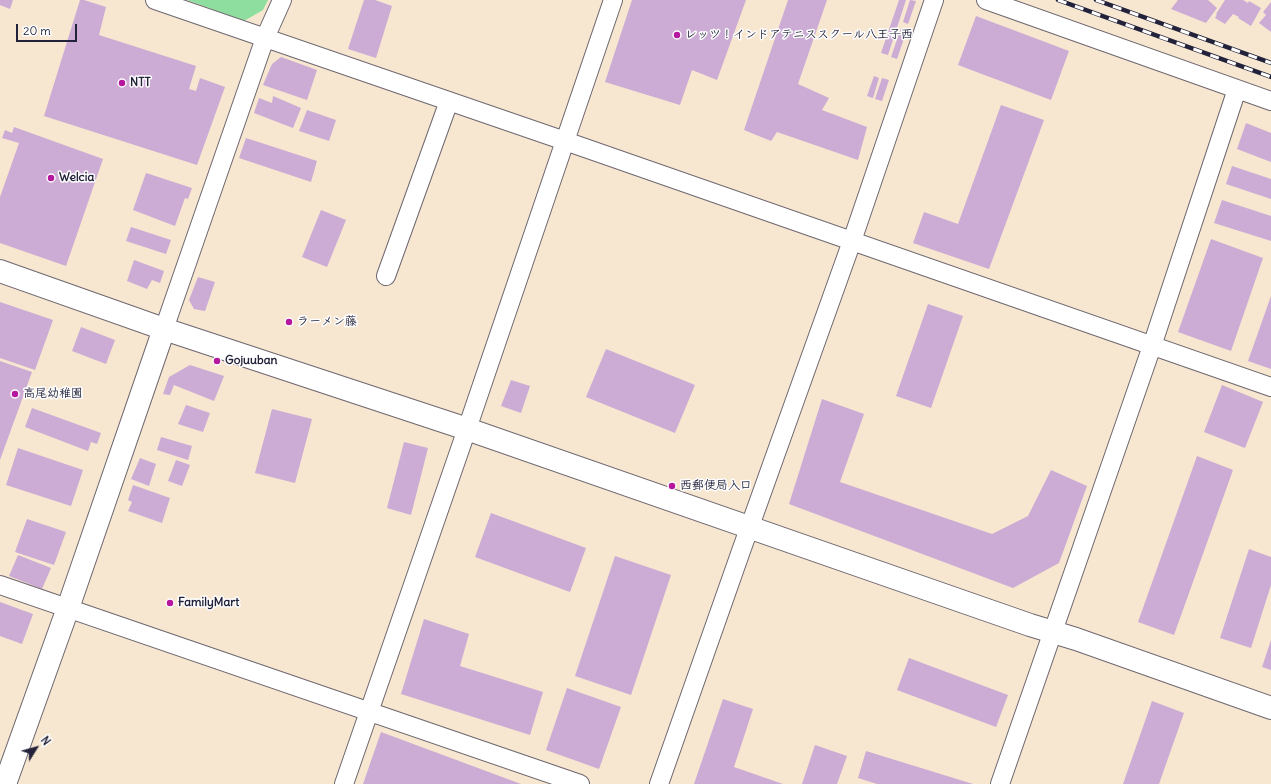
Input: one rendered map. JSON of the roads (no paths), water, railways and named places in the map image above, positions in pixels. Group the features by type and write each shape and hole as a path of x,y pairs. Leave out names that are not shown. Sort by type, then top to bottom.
{"street":[{"path":"155,0 1271,387"},
{"path":"5,784 68,608 265,38 282,0"},
{"path":"344,784 613,0"},
{"path":"659,784 852,241 934,0"},
{"path":"986,0 1271,101"},
{"path":"1000,784 1152,346 1237,89"},
{"path":"386,276 449,101"},
{"path":"0,271 164,329 467,429 749,528 1076,639 1271,708"},
{"path":"0,585 580,784"}],"railway":[{"path":"1058,0 1271,77"},
{"path":"1096,0 1271,63"}],"place":[{"name":"レッツ！インドアテニススクール八王子西","path":"677,35"},
{"name":"NTT","path":"122,83"},
{"name":"Welcia","path":"51,178"},
{"name":"ラーメン藤","path":"289,322"},
{"name":"Gojuuban","path":"217,361"},
{"name":"高尾幼稚園","path":"15,394"},
{"name":"西郵便局入口","path":"672,486"},
{"name":"FamilyMart","path":"170,603"}]}
